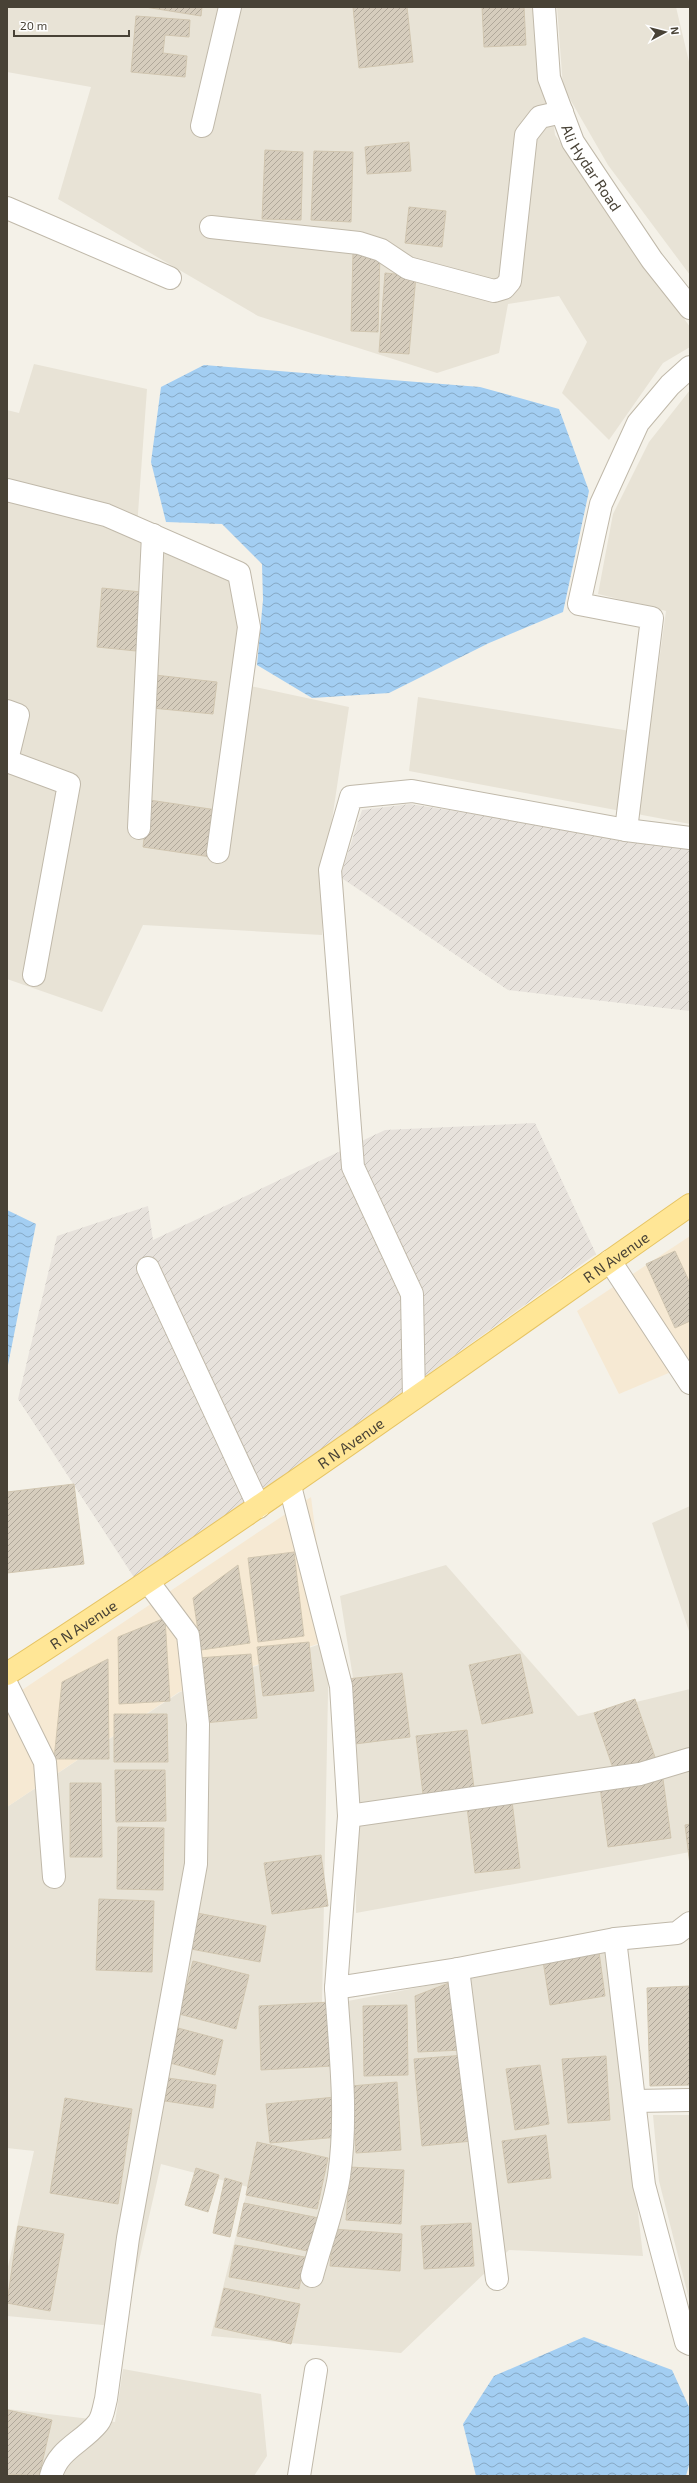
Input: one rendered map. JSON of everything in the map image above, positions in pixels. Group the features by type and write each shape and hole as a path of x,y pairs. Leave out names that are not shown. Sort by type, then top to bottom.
{"main road":[{"name":"R N Avenue","path":"7,1674 149,1583 290,1486 690,1204"}],"street":[{"path":"202,126 230,7"},
{"name":"Ali Hydar Road","path":"544,7 549,78 574,142 652,260 690,308"},
{"path":"212,227 359,243 381,250 408,268 494,291 504,288 510,281 526,135 540,117 562,112"},
{"path":"7,208 170,278"},
{"path":"626,830 652,618 580,604 604,497 638,423 670,386 690,367"},
{"path":"7,490 106,516 239,573 249,627 218,852"},
{"path":"140,828 153,535"},
{"path":"7,711 18,715 7,761 69,784 34,975"},
{"path":"414,1398 412,1294 353,1167 330,870 351,797 412,791 626,830 690,838"},
{"path":"610,1260 690,1383"},
{"path":"148,1268 259,1507"},
{"path":"290,1486 341,1686 349,1816 336,1988 344,2097 343,2136 339,2178 312,2276"},
{"path":"51,2476 53,2468 64,2450 99,2422 106,2399 128,2238 196,1864 198,1724 188,1635 149,1583"},
{"path":"7,1685 45,1762 54,1877"},
{"path":"349,1816 640,1774 690,1759"},
{"path":"336,1988 458,1969 615,1939 676,1933 690,1923"},
{"path":"615,1939 644,2185 686,2342 690,2344"},
{"path":"458,1969 498,2279"},
{"path":"635,2101 690,2100"},
{"path":"299,2476 316,2370"}],"shaded area":[{"path":"7,7 539,7 555,135 690,327 690,347 663,363 609,440 562,393 587,342 559,296 508,304 499,353 437,373 258,316 58,199 91,87 7,72"},
{"path":"557,7 676,7 690,66 690,275 608,165 563,87"},
{"path":"34,364 147,389 136,541 231,582 241,628 232,682 349,707 325,866 322,935 143,925 102,1012 7,979 7,410 19,413"},
{"path":"690,390 690,824 409,771 418,697 649,734 666,611 598,594 613,514 649,442"},
{"path":"410,804 690,848 690,1011 508,990 340,877 362,810"},
{"path":"535,1123 596,1254 137,1582 18,1399 57,1236 148,1206 153,1240 385,1130"},
{"path":"690,1236 690,1364 619,1394 577,1311"},
{"path":"311,1497 329,1640 179,1692 7,1807 7,1700"},
{"path":"690,1506 690,1634 652,1523"},
{"path":"446,1565 578,1716 690,1689 690,1852 356,1913 357,1703 340,1596"},
{"path":"329,1641 322,2006 608,1951 643,2256 509,2250 401,2353 211,2336 248,2187 161,2164 124,2327 7,2316 7,2271 34,2151 7,2148 7,1807 180,1692"},
{"path":"653,2115 690,2115 690,2303 659,2181"},
{"path":"123,2369 261,2394 267,2456 254,2476 7,2476 7,2409 115,2422"}],"water":[{"path":"204,365 480,387 559,409 589,491 563,612 489,643 389,693 312,698 257,665 263,600 262,564 222,524 166,522 151,462 161,387"},
{"path":"7,1210 36,1224 7,1370"},
{"path":"584,2337 672,2370 690,2409 690,2461 686,2476 476,2476 463,2424 494,2376"}],"building":[{"path":"145,7 202,7 201,16"},
{"path":"353,7 407,7 413,62 359,68"},
{"path":"482,7 524,7 526,45 484,47"},
{"path":"136,16 190,20 189,37 165,35 163,53 187,56 185,77 131,72"},
{"path":"409,142 411,171 367,174 365,147"},
{"path":"265,150 303,152 301,220 262,219"},
{"path":"314,151 353,152 351,222 311,220"},
{"path":"409,207 446,211 442,247 405,243"},
{"path":"353,252 380,253 378,332 351,331"},
{"path":"385,273 416,276 409,354 379,352"},
{"path":"102,588 141,592 136,651 97,647"},
{"path":"155,675 217,682 213,714 152,708"},
{"path":"149,800 217,810 211,857 143,847"},
{"path":"675,1251 690,1283 690,1321 675,1328 646,1264"},
{"path":"74,1484 84,1564 7,1573 7,1492"},
{"path":"294,1552 304,1636 258,1642 248,1558"},
{"path":"238,1565 250,1643 201,1650 193,1598"},
{"path":"165,1618 170,1701 119,1704 118,1637"},
{"path":"309,1642 314,1691 263,1696 257,1647"},
{"path":"251,1654 257,1718 204,1723 198,1658"},
{"path":"520,1654 533,1713 482,1724 469,1665"},
{"path":"108,1659 109,1759 54,1759 62,1682"},
{"path":"402,1673 410,1737 355,1744 347,1679"},
{"path":"635,1699 656,1760 615,1774 594,1713"},
{"path":"114,1714 167,1714 168,1762 114,1762"},
{"path":"467,1730 474,1788 423,1794 416,1736"},
{"path":"115,1770 165,1770 166,1821 116,1822"},
{"path":"663,1779 671,1838 608,1847 600,1787"},
{"path":"70,1783 101,1783 102,1857 70,1857"},
{"path":"512,1801 520,1868 475,1873 467,1807"},
{"path":"690,1824 690,1865 685,1825"},
{"path":"118,1827 164,1828 163,1890 117,1889"},
{"path":"321,1855 328,1906 272,1914 264,1863"},
{"path":"99,1899 154,1901 152,1972 96,1970"},
{"path":"197,1913 266,1926 260,1962 191,1949"},
{"path":"599,1952 605,1996 550,2005 543,1961"},
{"path":"193,1961 249,1975 236,2029 179,2014"},
{"path":"454,1981 463,2050 418,2052 415,1996"},
{"path":"690,1986 690,2085 650,2086 647,1988"},
{"path":"330,2002 333,2066 261,2070 259,2006"},
{"path":"407,2005 408,2075 364,2076 363,2006"},
{"path":"178,2028 223,2040 215,2075 170,2063"},
{"path":"465,2055 472,2141 422,2146 414,2059"},
{"path":"606,2056 610,2120 568,2123 562,2059"},
{"path":"540,2065 549,2124 515,2130 506,2069"},
{"path":"168,2078 216,2085 213,2108 165,2101"},
{"path":"397,2082 401,2150 356,2153 351,2086"},
{"path":"335,2097 339,2137 270,2143 266,2104"},
{"path":"65,2098 132,2109 118,2204 50,2193"},
{"path":"546,2135 551,2178 508,2183 502,2141"},
{"path":"257,2142 328,2158 317,2209 246,2195"},
{"path":"350,2167 404,2170 401,2224 346,2220"},
{"path":"196,2168 219,2175 208,2212 185,2205"},
{"path":"225,2178 242,2183 230,2237 213,2233"},
{"path":"244,2203 319,2218 312,2252 237,2236"},
{"path":"471,2223 474,2266 424,2269 421,2226"},
{"path":"18,2226 64,2234 50,2311 7,2303"},
{"path":"333,2229 402,2234 400,2271 330,2266"},
{"path":"235,2245 305,2257 299,2289 229,2277"},
{"path":"224,2288 300,2304 291,2344 215,2327"},
{"path":"8,2410 52,2420 39,2476 7,2474"}]}
